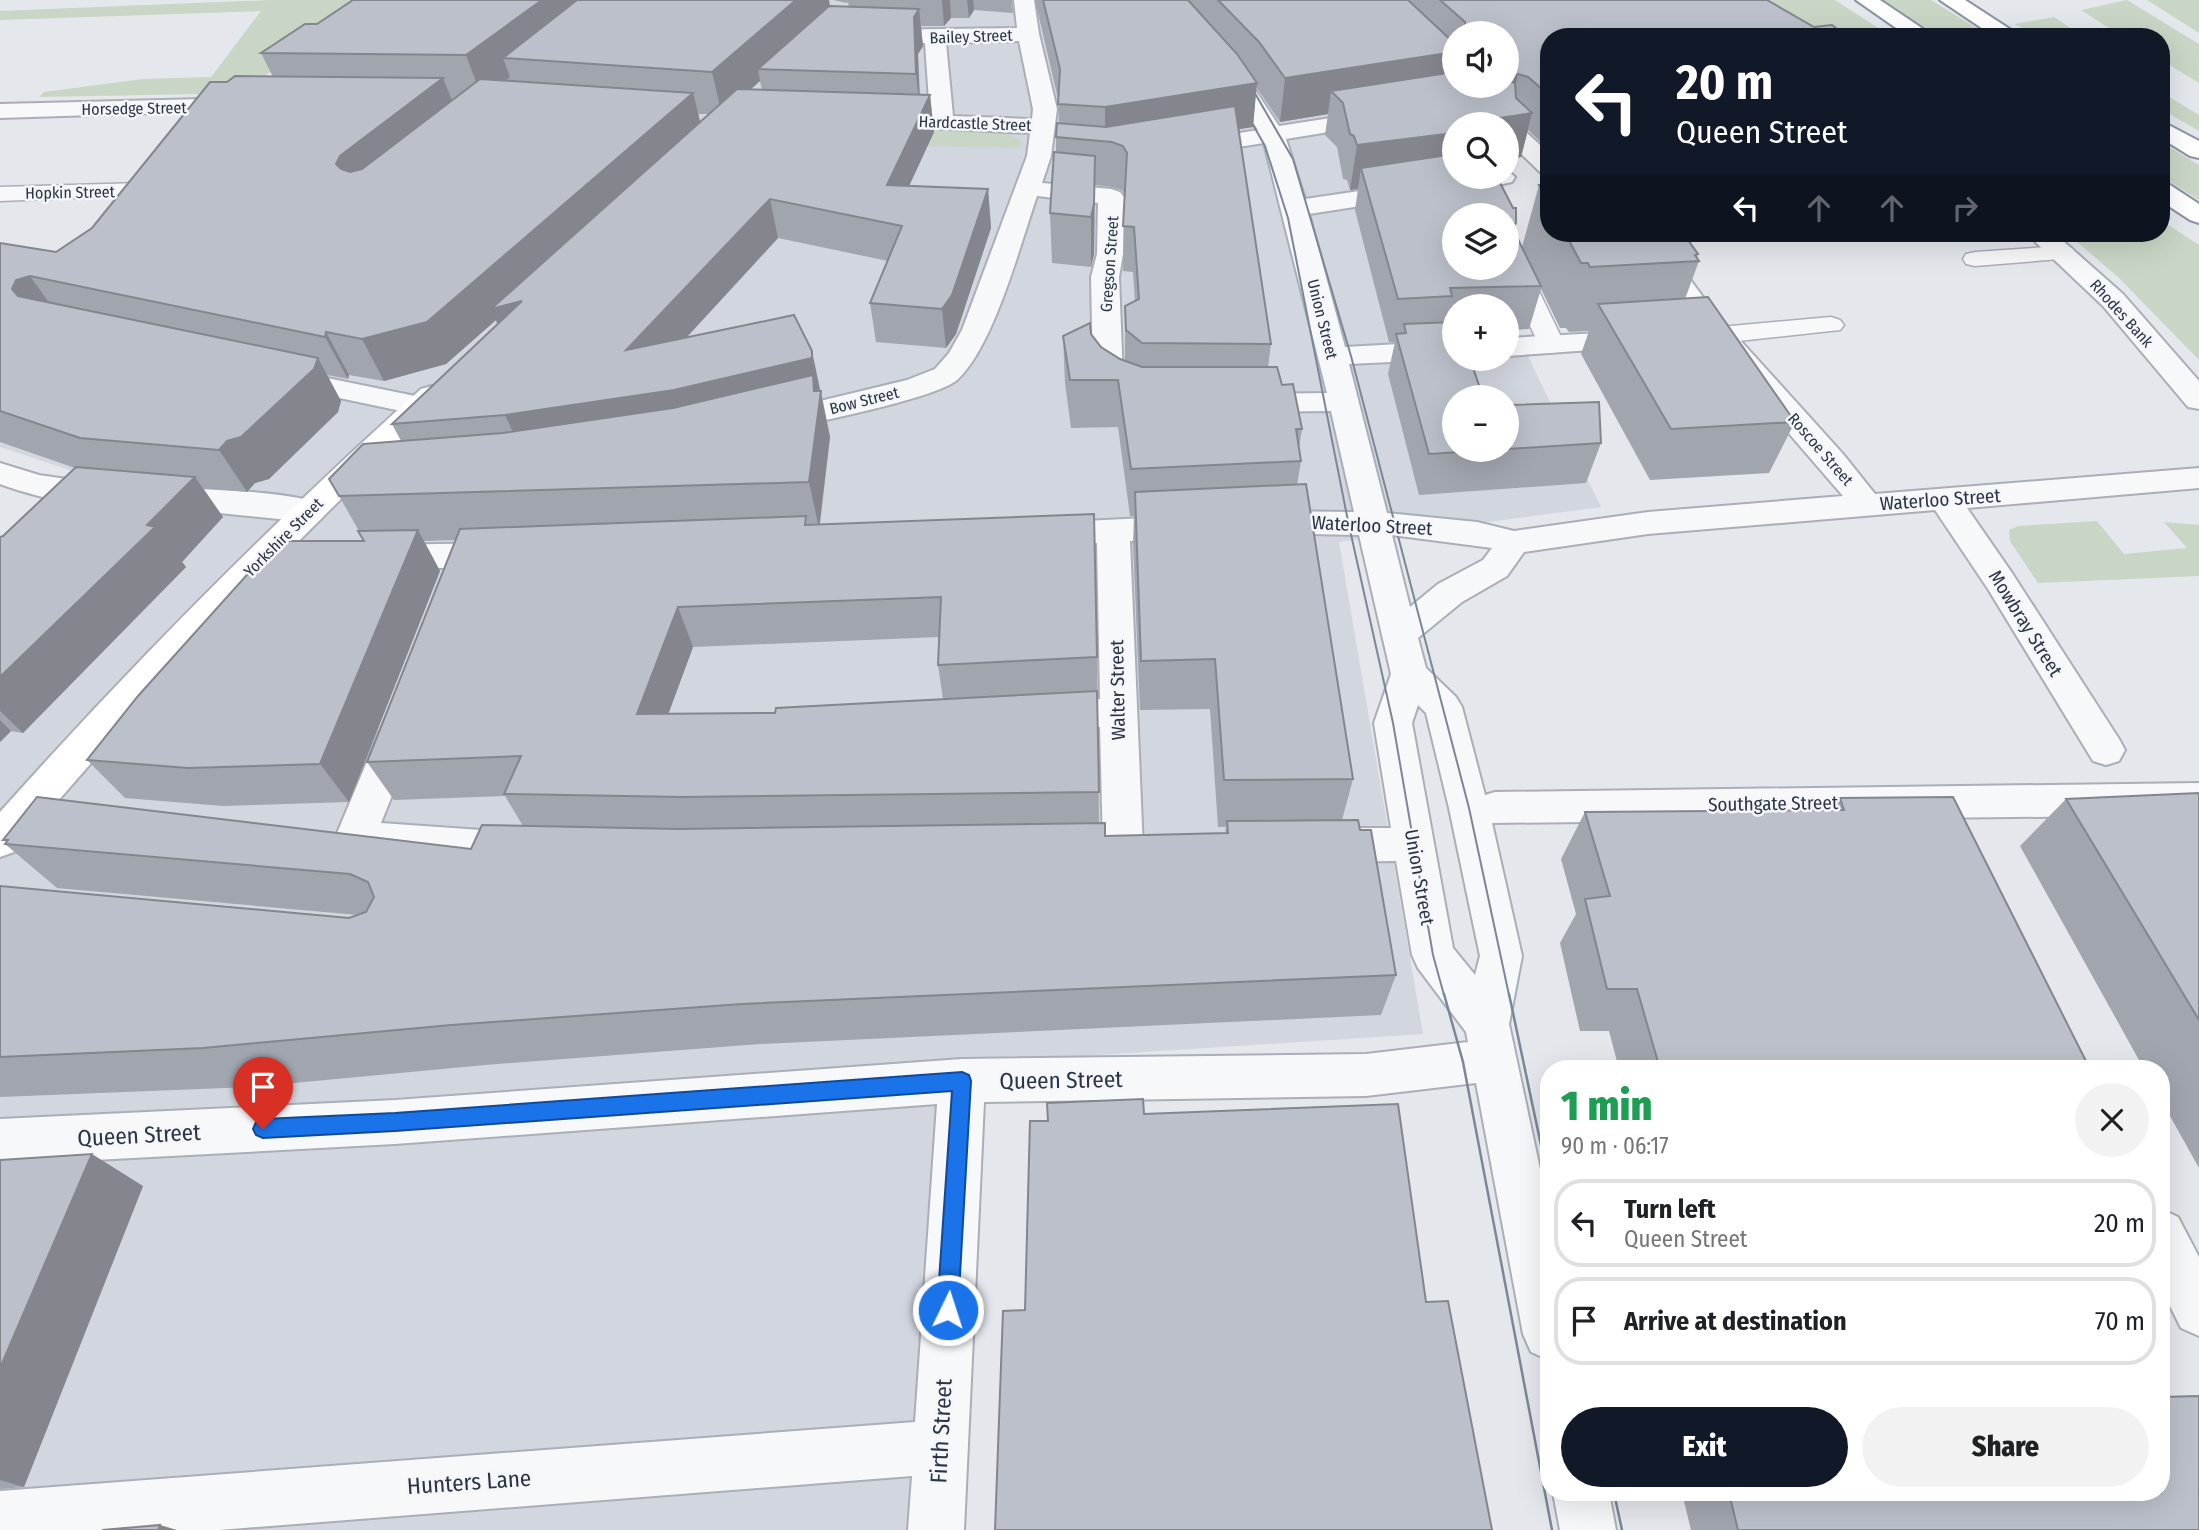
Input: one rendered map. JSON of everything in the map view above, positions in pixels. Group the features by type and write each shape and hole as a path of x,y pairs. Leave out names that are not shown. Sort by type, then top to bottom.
{"main road":[{"path":"1866,0 1910,28"},
{"path":"1950,0 1996,28"},
{"path":"2170,133 2199,151"},
{"path":"2170,196 2199,215"},
{"name":"Yorkshire Street","path":"8,824 265,555 345,475 450,379"}],"street":[{"name":"Bow Street","path":"751,427 917,387 945,375 961,357 976,330 1029,188 1053,158 1042,126 1045,109 1028,34 1024,0"},
{"name":"Union Street","path":"1163,0 1245,92 1273,135 1295,208 1333,356 1409,674 1443,707 1472,821 1501,956 1490,1042 1540,1289"},
{"name":"Bailey Street","path":"849,35 935,37 1028,34"},
{"path":"935,37 942,122"},
{"name":"Horsedge Street","path":"0,111 206,106 261,101"},
{"path":"189,128 206,106"},
{"path":"1170,151 1400,114"},
{"name":"Hardcastle Street","path":"862,120 1042,126"},
{"path":"1519,140 1540,160"},
{"path":"141,190 157,169"},
{"path":"1519,174 1540,170"},
{"path":"1295,208 1442,186"},
{"name":"Gregson Street","path":"1029,188 1111,197 1110,254 1105,277 1108,380 1129,399 1153,403"},
{"name":"Roscoe Street","path":"1649,242 1701,314 1691,337 1839,468 1866,504"},
{"name":"Rhodes Bank","path":"2050,242 2113,300 2199,400"},
{"path":"1519,347 1691,337"},
{"path":"1333,356 1442,351"},
{"path":"257,372 420,406"},
{"path":"1223,403 1344,402"},
{"path":"0,472 36,485 79,492 254,504 309,511"},
{"path":"345,475 382,478"},
{"name":"Waterloo Street","path":"1018,535 1223,525 1371,522 1458,530 1514,542 1648,523 2199,478"},
{"path":"49,516 79,492"},
{"name":"Mowbray Street","path":"1944,499 2000,581 2106,750"},
{"name":"Walter Street","path":"1113,531 1123,849"},
{"path":"1399,635 1450,593 1495,568 1514,542"},
{"path":"342,558 459,571 532,554"},
{"path":"265,555 305,558"},
{"name":"Union Street","path":"1409,674 1393,723 1433,955 1490,1042"},
{"path":"355,838 409,703"},
{"path":"1011,717 1117,712"},
{"name":"Southgate Street","path":"1495,808 1557,806 1946,818 2199,799"},
{"path":"8,824 69,812"},
{"path":"314,834 565,852"},
{"path":"1287,846 1414,844"},
{"path":"1082,849 1163,848"},
{"name":"Queen Street","path":"0,1142 409,1121 962,1081 1366,1075 1490,1042"},
{"name":"Firth Street","path":"936,1530 962,1081"},
{"path":"2170,1258 2182,1291"},
{"name":"Hunters Lane","path":"0,1519 939,1447"},
{"path":"1583,1501 1588,1530"}],"lane":[{"name":"Hopkin Street","path":"0,194 141,190"},
{"path":"1975,259 2063,253"},
{"path":"1519,275 1552,345"},
{"path":"1691,337 1831,325"}],"shaded area":[{"path":"644,0 1292,0 1445,203 1442,203 1442,280 1454,280 1454,294 1442,294 1442,371 1519,371 1519,338 1601,507 1339,542 1423,1034 943,1065 906,1530 0,1530 0,556 97,479 0,447 0,347 529,96"}],"green space":[{"path":"270,0 381,0 249,86 202,94 39,97 44,92 143,79 211,77 261,11 0,20 0,11"},
{"path":"1744,0 1835,0 1878,28 1795,28"},
{"path":"1882,0 1931,0 1976,28 1926,28"},
{"path":"2127,0 2199,44 2199,83 2170,65 2170,28 2109,28 2081,10"},
{"path":"2147,0 2199,0 2199,33"},
{"path":"2054,17 2070,28 2022,28 2015,24"},
{"path":"2170,97 2199,115 2199,131 2170,114"},
{"path":"935,130 1004,132 1019,139 1021,144 1018,148 927,146"},
{"path":"2170,147 2199,165 2199,200 2170,182"},
{"path":"2170,226 2199,245 2199,360 2119,278 2077,242 2170,242"},
{"path":"2097,521 2124,554 2187,548 2164,522 2199,525 2199,576 2038,583 2010,541 2009,530 2018,526"}],"building":[{"path":"353,0 542,0 466,55 261,53 305,24 317,24"},
{"path":"577,0 796,0 712,72 503,58"},
{"path":"1043,0 1188,0 1237,54 1257,83 1105,107 1058,104 1060,69"},
{"path":"1218,0 1408,0 1442,32 1442,54 1285,78 1259,42"},
{"path":"1440,0 1767,0 1814,27 1832,25 1836,28 1540,28 1540,87 1528,77 1519,74 1519,21 1464,21"},
{"path":"829,6 919,9 914,17 916,74 758,69"},
{"path":"1442,74 1442,98 1516,98 1532,113 1519,115 1519,112 1442,112 1442,134 1357,145 1354,136 1350,134 1343,103 1331,91"},
{"path":"235,76 443,78 340,156 336,164 350,172 362,169 480,79 693,93 427,322 362,339 326,332 325,337 30,276 16,280 12,289 18,296 318,358 314,369 241,437 227,441 219,450 80,438 0,411 0,243 56,252 92,228 210,82 227,82"},
{"path":"737,89 930,95 887,185 988,189 952,295 942,309 870,303 902,226 770,199 626,350 794,315 812,351 812,358 674,390 505,415 392,424 522,301 491,309"},
{"path":"1235,106 1271,344 1142,343 1126,330 1125,306 1139,299 1134,227 1123,226 1127,153 1123,146 1112,142 1056,137 1057,123 1106,127"},
{"path":"1054,152 1095,156 1094,204 1091,217 1050,213"},
{"path":"1442,156 1442,189 1503,189 1510,203 1442,203 1442,280 1519,280 1519,241 1541,286 1450,288 1452,294 1442,294 1442,297 1398,299 1361,168"},
{"path":"1570,242 1689,242 1698,254 1695,255 1699,261 1590,267 1588,263 1581,263"},
{"path":"1708,297 1795,422 1671,429 1598,304"},
{"path":"1442,322 1442,371 1474,371 1479,385 1442,385 1442,453 1429,454 1396,334 1406,333 1404,324"},
{"path":"1090,323 1091,334 1101,347 1120,359 1142,367 1277,367 1282,385 1293,384 1302,429 1296,429 1301,461 1131,469 1118,380 1070,380 1063,336"},
{"path":"813,375 814,391 821,391 809,482 339,496 329,479 363,444 503,433 673,408"},
{"path":"1599,402 1601,443 1519,448 1519,405"},
{"path":"76,467 195,477 147,525 155,527 0,677 0,537"},
{"path":"1306,484 1353,779 1224,780 1215,659 1141,661 1135,492"},
{"path":"1094,514 1097,657 938,665 941,597 678,607 637,714 775,713 776,708 1097,691 1099,792 683,797 504,794 521,756 367,762 460,529 806,516 805,525"},
{"path":"418,530 320,764 188,768 87,760 138,696 271,548 285,541 364,541 358,531"},
{"path":"2199,793 2199,1020 2066,799"},
{"path":"37,797 471,849 482,825 679,829 1105,823 1105,836 1228,833 1227,821 1358,820 1360,830 1371,830 1396,975 742,1004 451,1025 203,1048 0,1057 0,886 349,918 366,912 374,897 368,882 350,874 5,844 8,840 3,840"},
{"path":"1953,797 2085,1060 1657,1060 1637,989 1607,989 1585,899 1610,896 1585,812 1844,810 1840,798"},
{"path":"1143,1099 1144,1114 1398,1104 1426,1302 1448,1301 1492,1530 995,1530 1003,1311 1025,1310 1030,1121 1048,1121 1047,1103"},
{"path":"92,1154 0,1368 0,1160"},
{"path":"2199,1396 2199,1530 1738,1530 1731,1501 2170,1501 2170,1397"},
{"path":"160,1525 158,1530 102,1530"}],"tram line":[{"path":"1245,76 1293,159 1351,356 1469,808 1509,995"},
{"path":"1243,107 1265,146 1288,218 1348,521 1393,723 1433,955 1444,995"},
{"path":"1444,994 1463,1062 1540,1467"},
{"path":"1509,994 1540,1140"},
{"path":"1546,1501 1552,1530"},
{"path":"1616,1501 1622,1530"}],"route":[{"path":"263,1129 962,1081 948,1310"}]}
